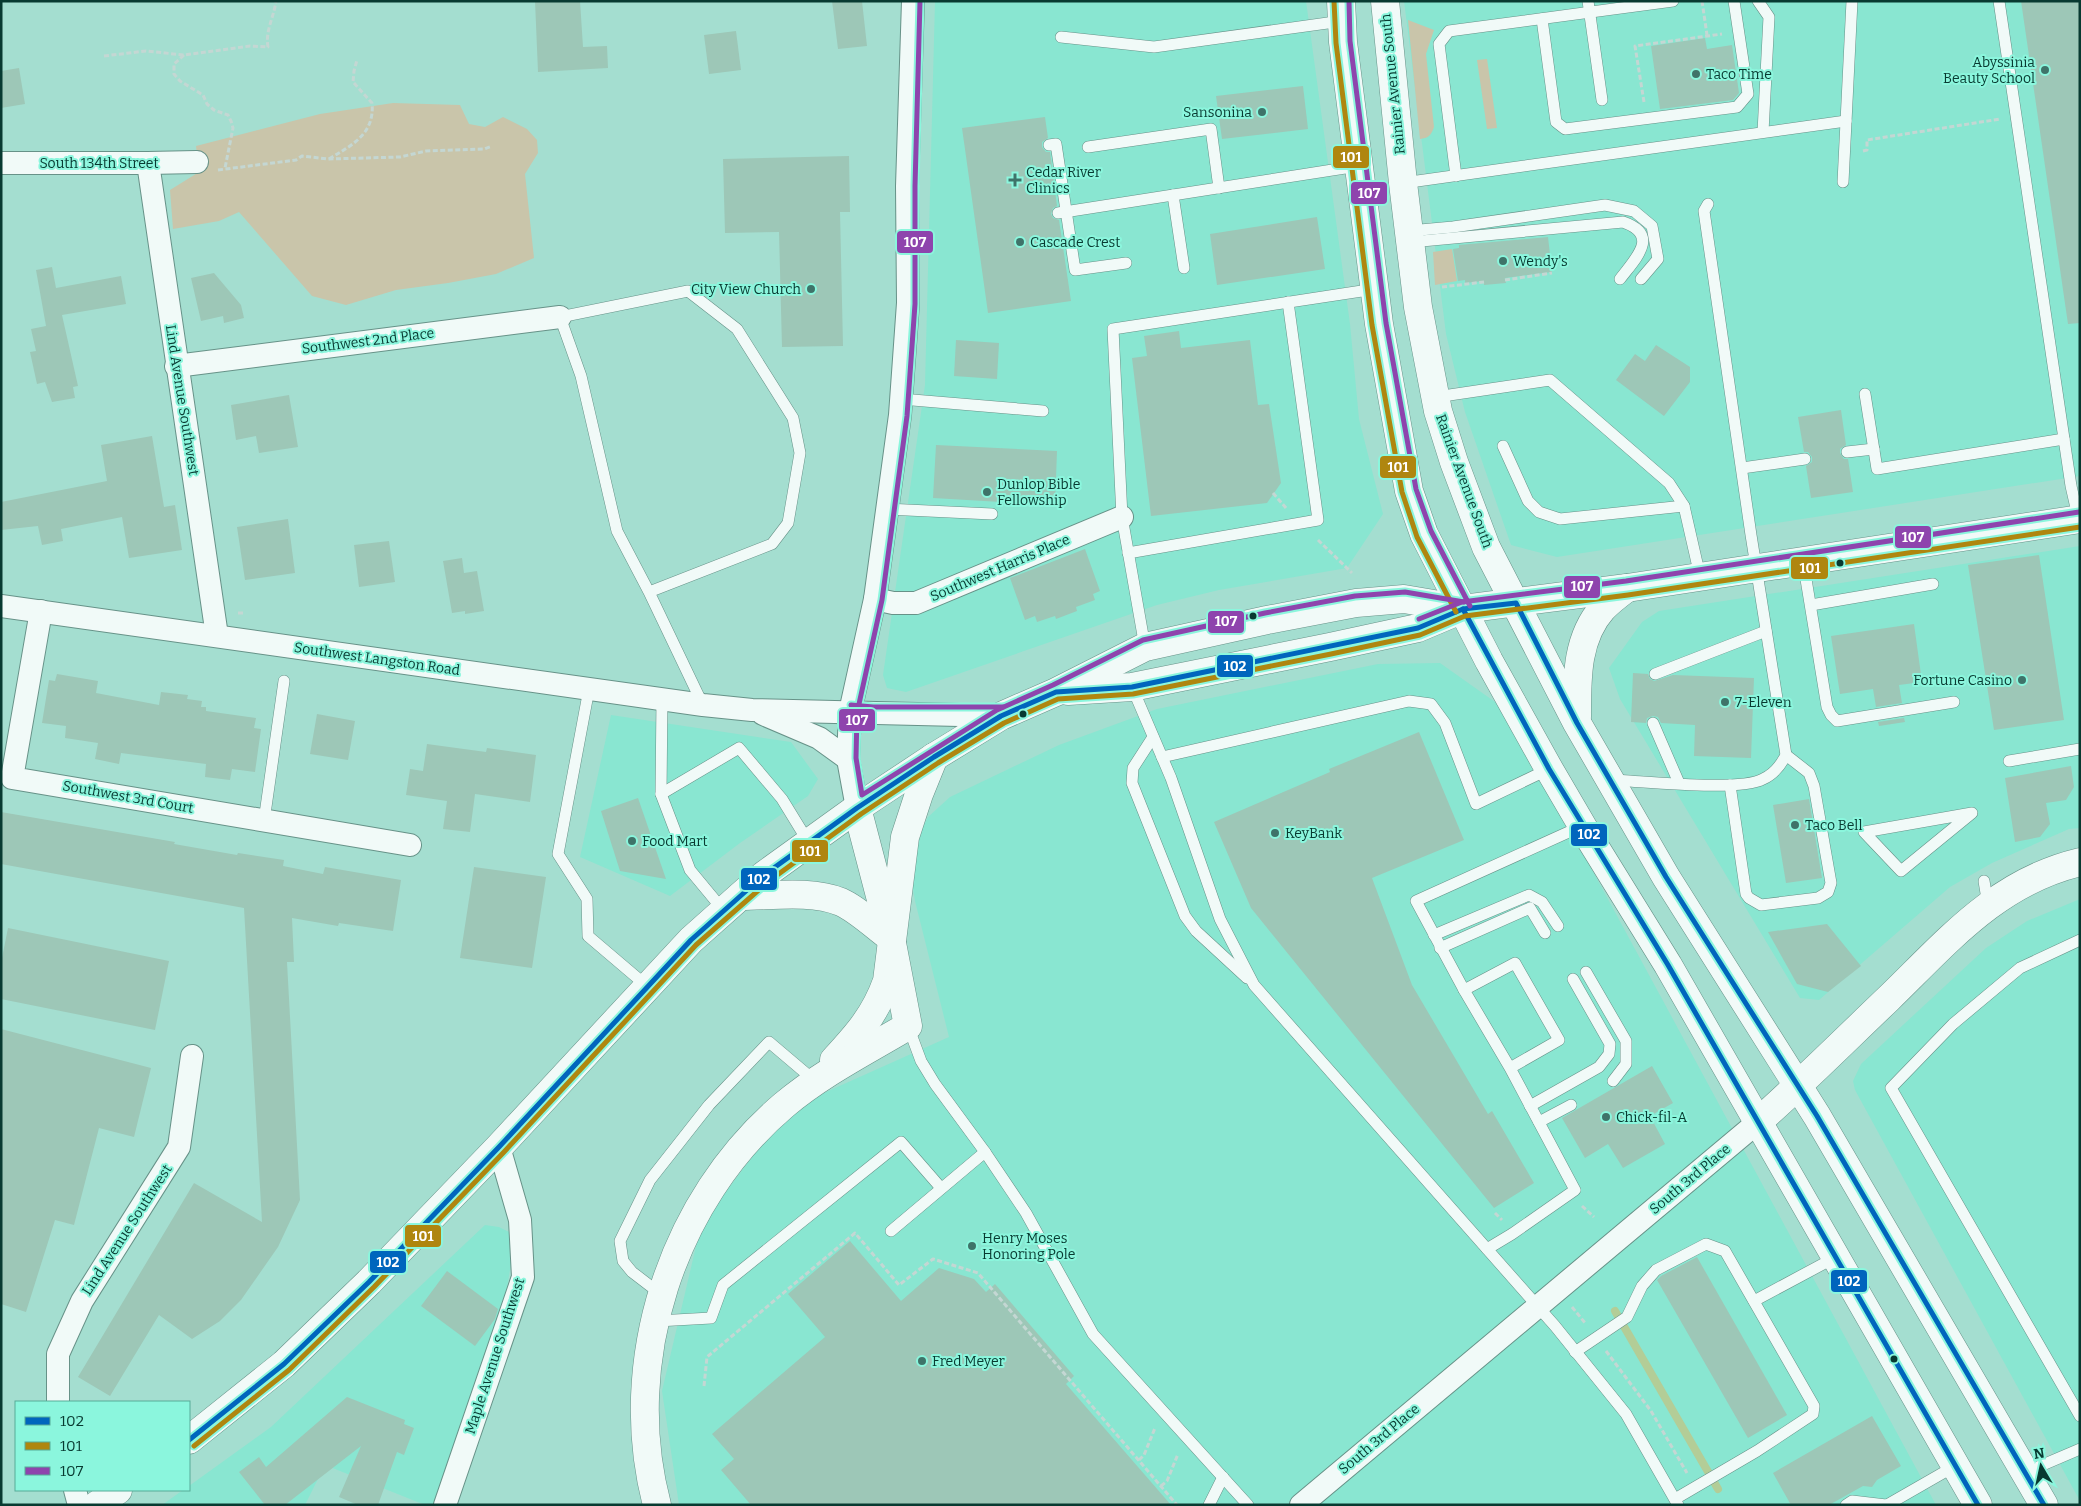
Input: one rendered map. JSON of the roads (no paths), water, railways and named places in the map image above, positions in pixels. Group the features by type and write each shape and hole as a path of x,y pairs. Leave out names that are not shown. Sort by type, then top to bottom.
{"main road":[{"name":"Rainier Avenue South","path":"1384,1 1418,307 1436,397 1454,462 1486,547 1578,723 1666,877 1799,1086 2044,1505"},
{"path":"1341,11 1358,166 1379,324 1409,491 1424,534 1549,769 1668,965 1978,1505"},
{"path":"1056,692 1132,686 1413,629 1463,609 1627,588 1803,560 1928,549 2079,521"},
{"path":"1578,723 1577,677 1583,644 1590,627 1603,609 1627,588"},
{"path":"190,1439 284,1364 369,1282 499,1147 691,940 764,875 934,757 1000,716 1056,692 1145,647 1266,620 1356,603 1404,599 1463,609"},
{"path":"815,1081 870,1020 880,1001 887,981 905,837 934,757"},
{"path":"657,1505 648,1456 645,1417 646,1378 658,1308 672,1264 688,1228 707,1194 724,1170 755,1132 784,1105 815,1081 908,1026 891,938 858,808"},
{"name":"South 3rd Place","path":"1758,1122 1799,1086 1972,916 1986,893 2018,886 2058,868 2080,862"},
{"path":"732,903 811,896 826,898 854,910 891,938"},
{"path":"97,1505 117,1491"}],"street":[{"path":"858,808 848,759 850,712 875,599 901,398 908,303 907,186 914,1"},
{"name":"South 134th Street","path":"1,163 148,164 193,162"},
{"name":"Lind Avenue Southwest","path":"148,164 176,366 217,636"},
{"name":"Southwest 2nd Place","path":"176,366 560,317"},
{"name":"Southwest Harris Place","path":"875,599 893,603 916,603 1122,517"},
{"name":"Southwest Langston Road","path":"1,606 703,705 752,710 1000,716"},
{"name":"Southwest 3rd Court","path":"41,611 7,777 410,845"},
{"name":"Southwest Langston Road","path":"752,710 818,738 848,759"},
{"name":"Lind Avenue Southwest","path":"58,1401 58,1354 82,1301 179,1147 192,1056"},
{"name":"South 3rd Place","path":"1301,1505 1758,1122"},
{"name":"Maple Avenue Southwest","path":"445,1505 523,1277 520,1220 499,1147"},
{"path":"76,1491 78,1505"}],"lane":[{"path":"1456,176 1439,44 1449,31 1542,19 1589,6 1673,1"},
{"path":"1542,19 1556,122 1565,129 1737,107 1748,94 1734,1"},
{"path":"1758,1 1769,17 1763,132"},
{"path":"1843,182 1852,1"},
{"path":"1999,1 2064,439 2079,521"},
{"path":"1589,6 1602,100"},
{"path":"1062,37 1154,47 1341,11"},
{"path":"1403,183 1846,121"},
{"path":"1088,147 1210,129 1219,188"},
{"path":"1049,145 1056,144 1062,213 1071,270 1126,262"},
{"path":"1062,213 1358,166"},
{"path":"1173,195 1184,268"},
{"path":"1610,780 1739,786 1762,780 1782,764 1786,755 1756,568 1704,211 1708,204"},
{"path":"1410,237 1453,227 1605,205 1634,211 1652,226 1658,259 1641,279"},
{"path":"1410,237 1623,222 1634,226 1643,238 1644,245 1620,279"},
{"path":"1145,647 1122,517 1113,329 1374,289"},
{"path":"649,592 772,544 788,523 800,453 793,418 737,329 688,291 560,317 581,376 617,531 649,592 703,705"},
{"path":"1128,553 1318,520 1288,302"},
{"path":"1436,397 1550,380 1669,484 1684,506 1700,576"},
{"path":"1865,394 1877,469 2064,439"},
{"path":"901,398 1043,411"},
{"path":"1503,446 1528,501 1539,512 1560,519 1684,506"},
{"path":"1847,452 1874,448"},
{"path":"1742,468 1805,459"},
{"path":"886,509 992,514"},
{"path":"1803,560 1827,706 1831,715 1837,720 1954,702"},
{"path":"1811,605 1934,584"},
{"path":"1654,674 1766,631"},
{"path":"264,821 284,680"},
{"path":"1132,686 1162,757 1220,919 1254,985"},
{"path":"589,689 558,854 587,899 588,936 648,987"},
{"path":"662,699 661,794 690,870 732,903"},
{"path":"1162,757 1409,701 1430,704 1445,723 1476,804 1549,769"},
{"path":"1653,723 1679,783"},
{"path":"1153,737 1133,768 1132,783 1185,916 1196,931 1254,985 1538,1306 1626,1414 1676,1502 1813,1414 1814,1406 1725,1251 1706,1244 1656,1270 1642,1286 1627,1317 1576,1352"},
{"path":"661,794 739,748 782,799 809,843"},
{"path":"2008,760 2080,749"},
{"path":"1730,785 1746,894 1749,898 1761,906 1818,898 1828,892 1831,883 1814,786 1809,773 1786,755"},
{"path":"1972,813 1901,871 1864,832 1936,819 1972,813"},
{"path":"1487,1249 1575,1190 1510,1068 1440,948 1416,901 1582,826"},
{"path":"1434,935 1529,894 1542,902 1558,926"},
{"path":"1440,948 1530,908 1545,933"},
{"path":"2080,940 2020,968 1953,1024 1891,1088 2080,1416"},
{"path":"1464,990 1515,963 1559,1040 1510,1068"},
{"path":"1586,972 1626,1041 1626,1064 1614,1081"},
{"path":"1530,1106 1599,1067 1609,1054 1610,1044 1573,979"},
{"path":"908,1026 921,1061 935,1084 985,1152 1026,1213 1092,1334 1248,1505"},
{"path":"815,1081 769,1042 709,1105 650,1180 620,1241 623,1260 658,1308 711,1318 724,1285 901,1142 942,1188"},
{"path":"1539,1122 1571,1105"},
{"path":"891,1231 985,1152"},
{"path":"1754,1301 1836,1257"},
{"path":"2026,1472 2080,1449"},
{"path":"1846,1505 1852,1501 1887,1505 1956,1465"},
{"path":"1209,1505 1223,1477"}],"waterway":[{"path":"1615,1311 1718,1489"}],"place":[{"name":"Abyssinia Beauty School","path":"2045,70"},
{"name":"Taco Time","path":"1696,74"},
{"name":"Sansonina","path":"1262,112"},
{"name":"Cedar River Clinics","path":"1015,180"},
{"name":"Cascade Crest","path":"1020,242"},
{"name":"Wendy's","path":"1503,261"},
{"name":"City View Church","path":"811,289"},
{"name":"Dunlop Bible Fellowship","path":"987,492"},
{"name":"Fortune Casino","path":"2022,680"},
{"name":"7-Eleven","path":"1725,702"},
{"name":"Taco Bell","path":"1795,825"},
{"name":"KeyBank","path":"1275,833"},
{"name":"Food Mart","path":"632,841"},
{"name":"Chick-fil-A","path":"1606,1117"},
{"name":"Henry Moses Honoring Pole","path":"972,1246"},
{"name":"Fred Meyer","path":"922,1361"}]}
